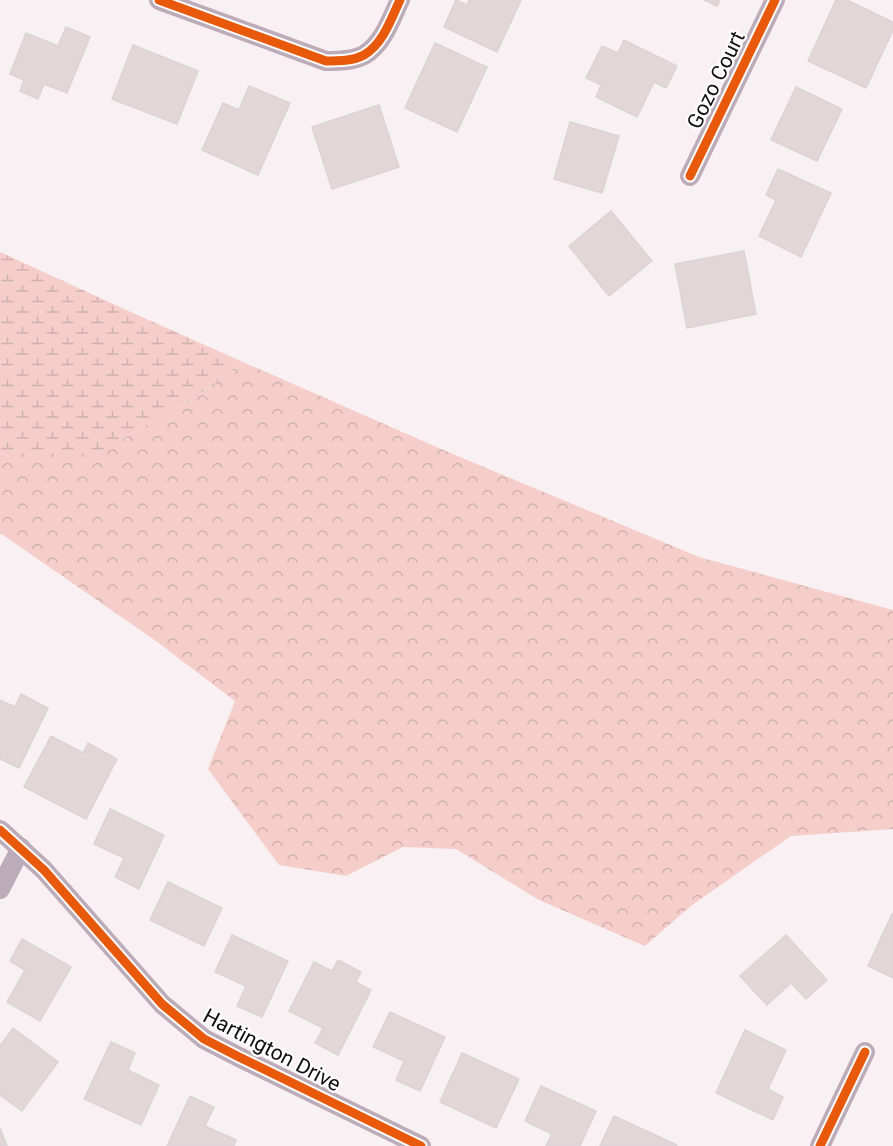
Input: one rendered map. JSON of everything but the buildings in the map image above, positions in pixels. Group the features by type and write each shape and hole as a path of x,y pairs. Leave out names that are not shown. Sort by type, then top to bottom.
{"street":[{"path":"159,0 326,61 344,60 363,55 379,42 400,0"},
{"name":"Gozo Court","path":"690,176 775,0"},
{"name":"Hartington Drive","path":"0,830 44,870 162,1004 204,1039 399,1141 421,1146"},
{"path":"0,889 21,848"},
{"path":"820,1146 865,1052"}],"green space":[{"path":"0,252 243,362 196,397 90,457 10,457 0,452"},
{"path":"243,362 441,449 699,557 893,610 893,829 791,836 692,905 645,946 539,900 456,849 403,847 346,876 279,865 208,769 235,701 156,641 0,534 0,452 10,457 90,457 196,397"}],"cycle path":[{"path":"159,0 326,61 355,58 371,50 386,30 400,0"},
{"path":"690,176 775,0"},
{"path":"0,830 44,870 162,1004 204,1039 421,1146"},
{"path":"820,1146 865,1052"}]}
